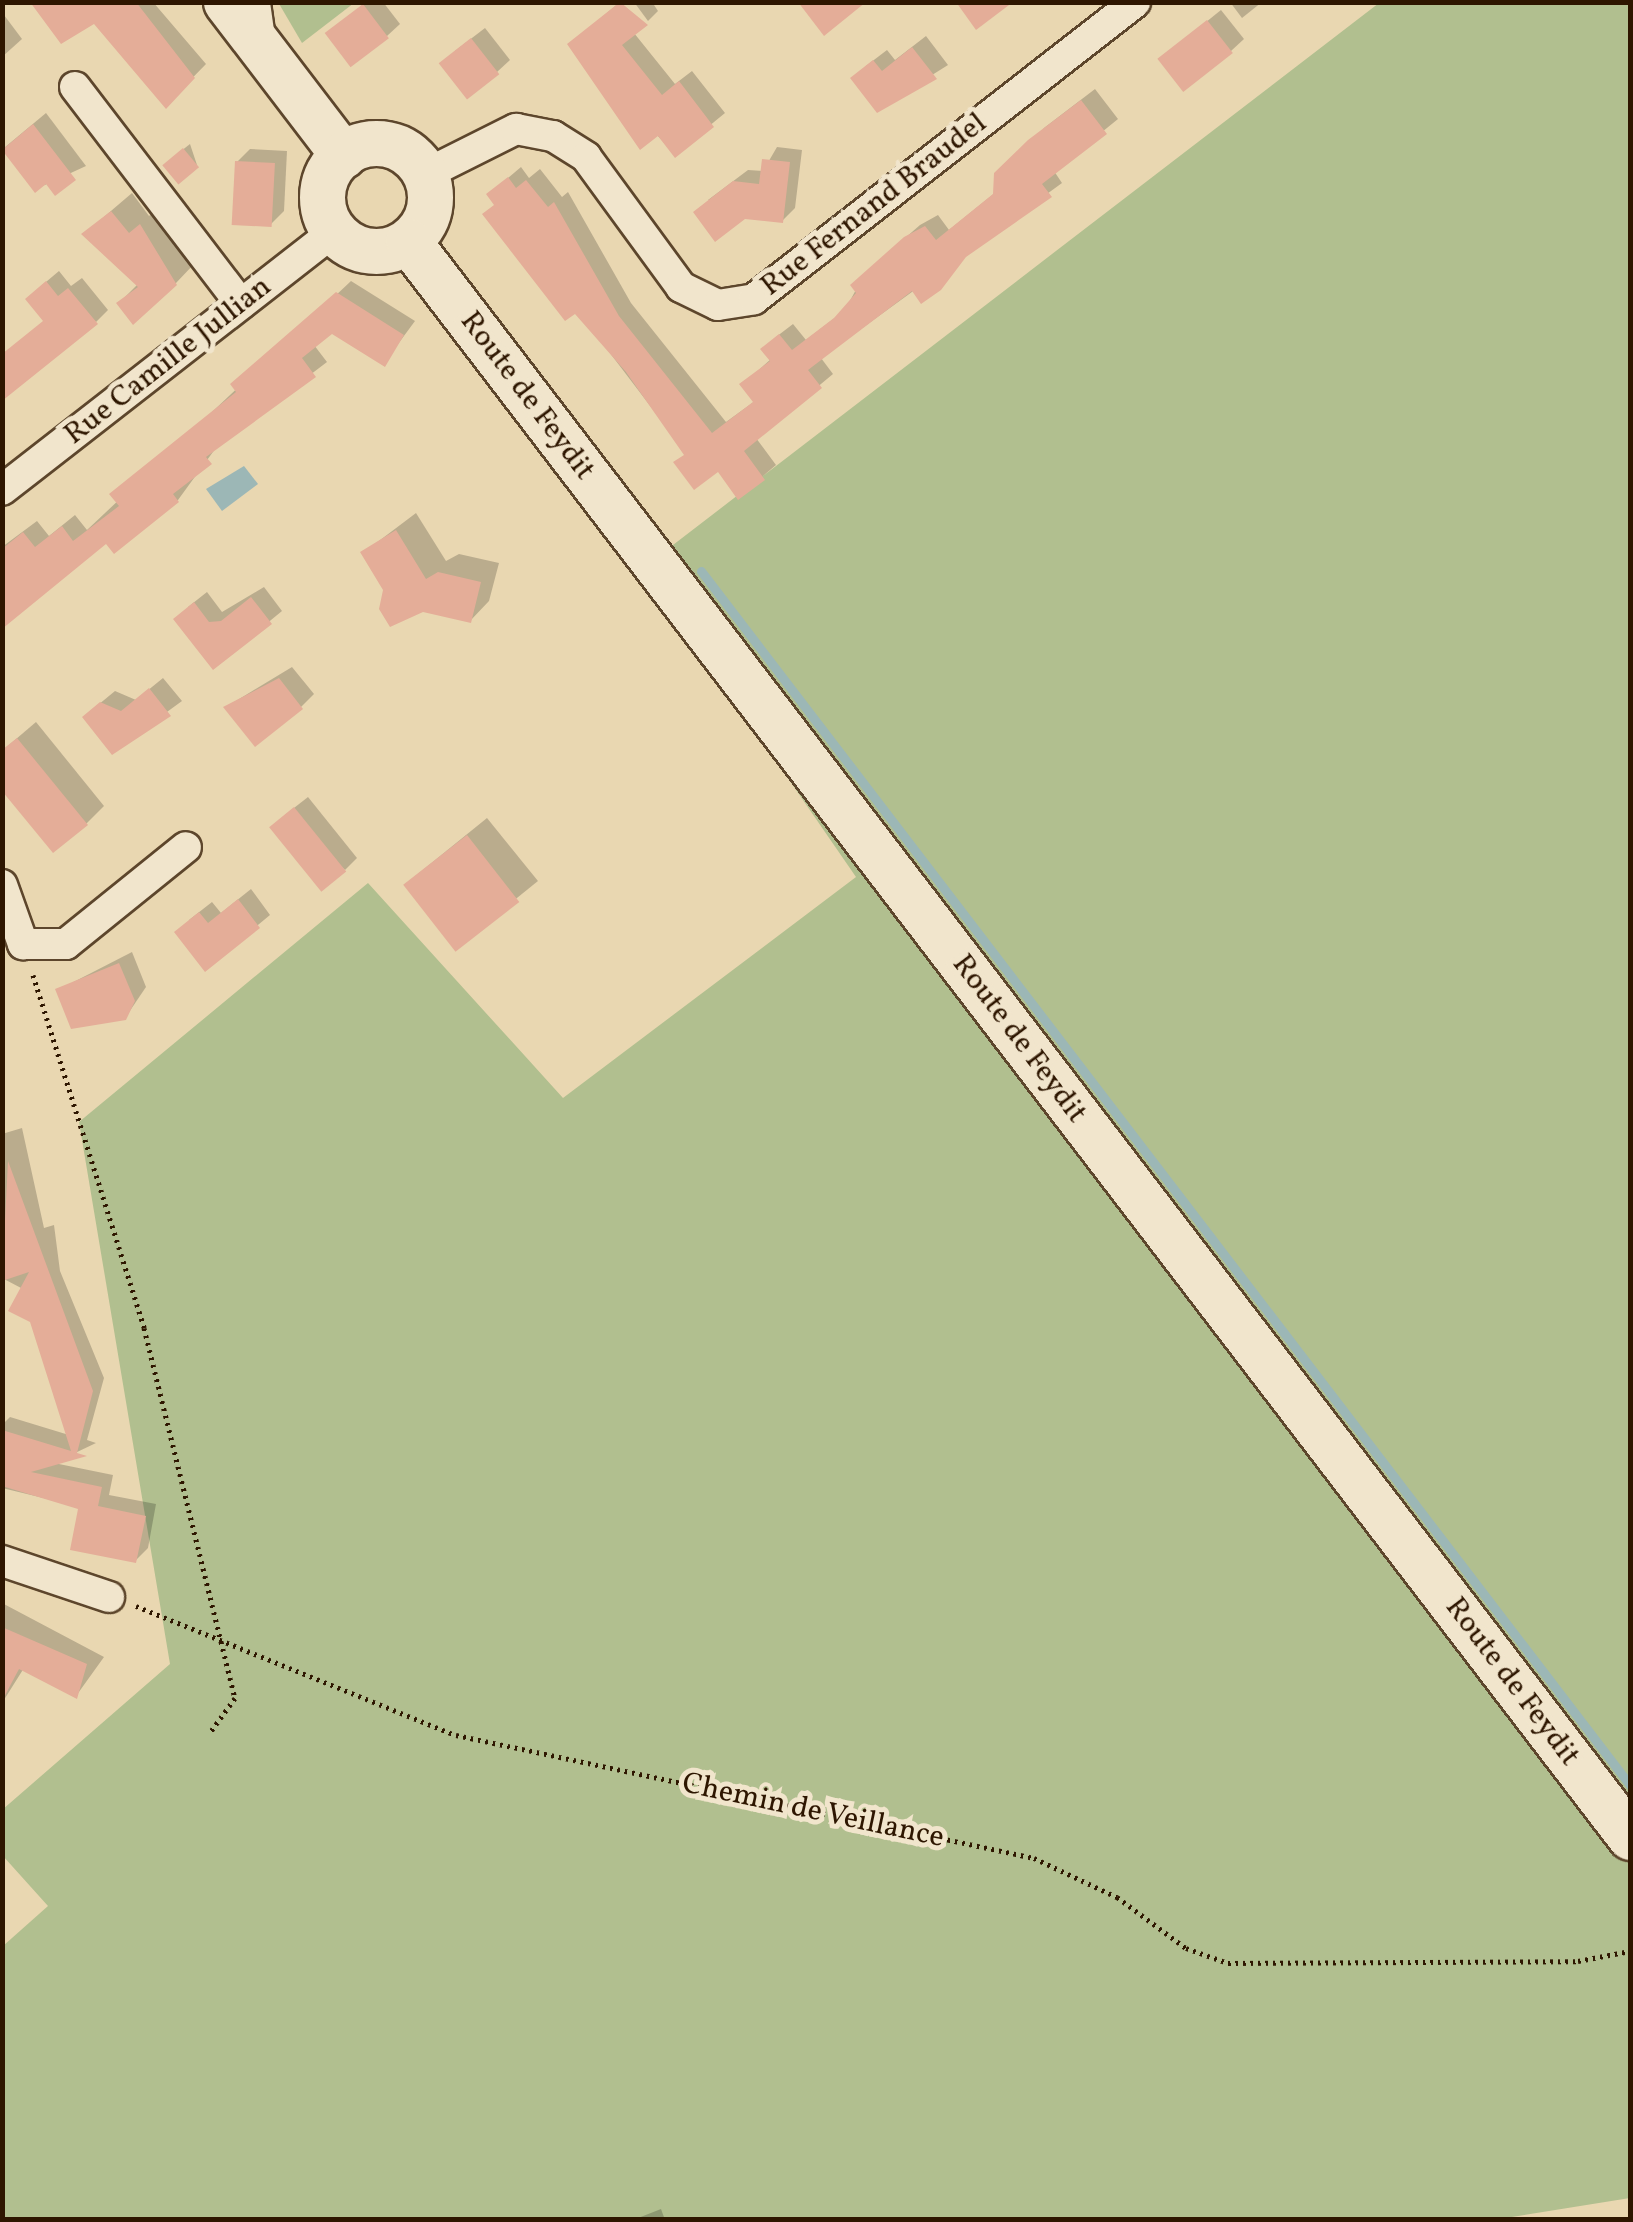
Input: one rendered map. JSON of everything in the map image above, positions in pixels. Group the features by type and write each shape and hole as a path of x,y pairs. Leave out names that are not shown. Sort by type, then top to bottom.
{"street":[{"path":"226,2 343,155"},
{"name":"Rue Fernand Braudel","path":"426,174 516,129 553,136 586,157 680,287 718,305 754,300 1135,2"},
{"path":"75,87 241,304"},
{"path":"398,147 426,174 429,211 408,241 368,251 334,232 322,192 343,155 398,147"},
{"name":"Rue Camille Jullian","path":"2,490 334,232"},
{"name":"Route de Feydit","path":"408,241 1630,1837"},
{"path":"2,884 23,944 66,944 186,847"},
{"path":"2,1561 109,1596"}],"lane":[{"path":"262,2 270,60"}],"path":[{"path":"23,944 144,1328 220,1634 235,1698 211,1731"},
{"name":"Chemin de Veillance","path":"109,1596 220,1634 456,1735 1034,1858 1118,1898 1186,1948 1228,1962 1578,1961 1630,1951"}],"green space":[{"path":"278,2 354,2 354,3 302,43"},
{"path":"1379,3 1630,3 1630,2198 1493,2220 3,2219 3,1946 48,1906 3,1856 2,1810 170,1664 79,1122 368,883 563,1098 856,877 643,568"}],"water":[{"path":"244,466 258,484 222,511 206,489"}],"building":[{"path":"30,2 136,2 195,78 166,109 94,24 61,44"},
{"path":"620,2 648,25 622,45 662,95 679,81 714,127 675,158 658,136 640,150 567,44"},
{"path":"798,2 866,2 824,36"},
{"path":"956,2 1013,2 976,30"},
{"path":"363,4 389,38 351,67 325,33"},
{"path":"1207,20 1233,53 1183,92 1157,59"},
{"path":"471,38 499,74 467,99 439,63"},
{"path":"912,47 937,79 877,113 850,78 873,60 882,71"},
{"path":"1081,100 1107,134 1042,184 1052,197 966,257 941,290 921,304 912,291 808,370 822,388 744,451 765,480 738,500 718,472 694,490 673,462 684,455 626,372 575,314 565,321 482,214 494,205 486,194 508,177 516,188 526,180 548,207 554,202 619,316 712,433 753,402 739,384 770,361 760,349 779,334 792,350 834,318 856,293 850,285 904,237 925,226 936,240 993,194 994,173 1028,140"},
{"path":"33,124 76,180 55,196 46,184 35,193 2,150"},
{"path":"183,148 199,167 178,185 162,165"},
{"path":"762,159 790,162 783,223 745,219 715,242 693,212 733,181 759,184"},
{"path":"235,161 275,163 272,227 232,225"},
{"path":"111,211 129,233 140,224 177,285 133,325 116,303 138,287 81,234"},
{"path":"46,281 58,296 68,288 98,324 2,401 2,354 43,321 25,299"},
{"path":"336,292 404,335 385,367 332,334 302,358 316,377 206,457 212,464 173,494 179,502 114,554 106,544 2,629 2,549 23,532 35,547 62,526 73,541 119,506 109,494 236,392 230,384"},
{"path":"396,530 426,579 438,572 481,582 471,623 423,612 390,627 379,609 383,590 360,552"},
{"path":"251,597 272,624 213,670 173,619 194,602 209,622 221,621"},
{"path":"279,678 303,709 255,747 223,707"},
{"path":"149,688 171,716 112,755 82,717 100,702 121,711"},
{"path":"17,738 88,825 53,853 2,791 2,750"},
{"path":"294,807 346,872 321,892 269,827"},
{"path":"467,835 519,902 456,952 403,885"},
{"path":"238,899 260,928 205,972 174,932 199,912 208,923"},
{"path":"119,963 135,1001 126,1020 71,1029 55,989"},
{"path":"8,1161 93,1391 77,1453 87,1456 31,1472 102,1487 98,1506 146,1516 136,1563 70,1550 78,1509 2,1486 2,1430 71,1451 30,1322 8,1311 29,1272 2,1281"},
{"path":"2,1627 87,1664 77,1699 19,1669 2,1701"}],"waterway":[{"path":"701,571 1630,1785"}]}
